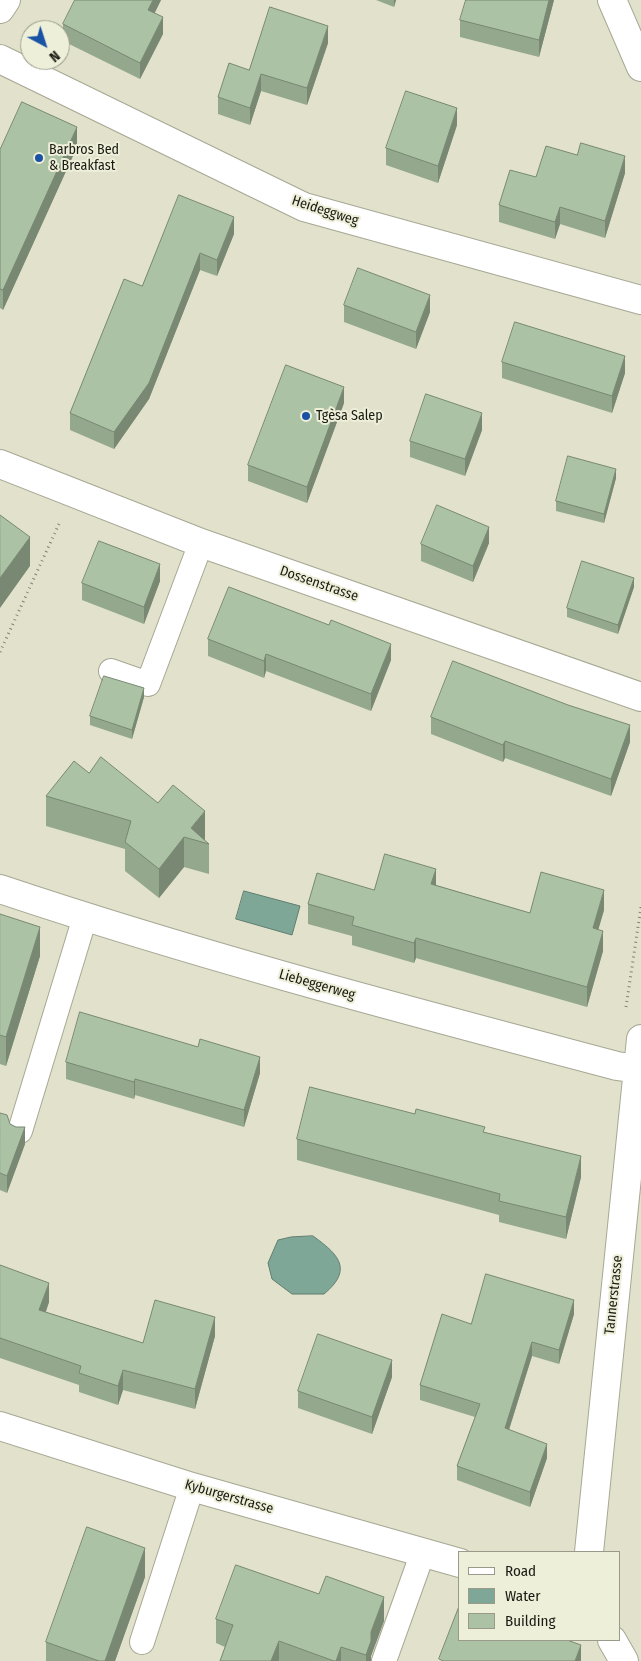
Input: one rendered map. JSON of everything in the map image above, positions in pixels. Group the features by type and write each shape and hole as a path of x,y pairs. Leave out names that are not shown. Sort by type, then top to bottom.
{"street":[{"path":"0,9 6,0"},
{"path":"612,0 641,66"},
{"name":"Heideggweg","path":"0,59 304,207 641,300"},
{"name":"Dossenstrasse","path":"0,464 201,542 641,697"},
{"name":"Liebeggerweg","path":"0,888 85,917 405,1010 617,1066 638,1069"},
{"name":"Tannerstrasse","path":"589,1551 641,1039"},
{"name":"Kyburgerstrasse","path":"0,1426 192,1487 458,1562"},
{"path":"613,1641 624,1661"}],"lane":[{"path":"111,671 148,684 201,542"},
{"path":"20,1131 85,917"},
{"path":"142,1642 192,1487"},
{"path":"384,1661 424,1552"}],"path":[{"path":"0,652 73,493"}],"water":[{"path":"244,891 300,906 292,935 236,919"},
{"path":"313,1236 329,1249 339,1262 338,1277 324,1294 292,1294 272,1279 268,1263 278,1240 291,1237"}],"building":[{"path":"75,0 153,0 148,10 163,17 140,63 70,28 70,20 65,20"},
{"path":"466,0 549,0 539,40 460,20"},
{"path":"270,7 328,26 307,88 261,74 250,108 218,97 229,63 249,70"},
{"path":"406,91 457,108 438,166 386,148"},
{"path":"22,102 77,127 3,290 0,289 0,150"},
{"path":"581,143 625,156 605,221 560,207 555,222 499,205 510,170 536,177 546,146 577,155"},
{"path":"179,195 234,217 217,260 200,253 149,383 114,432 70,413 124,279 142,286"},
{"path":"358,268 430,295 416,332 344,305"},
{"path":"515,322 625,356 612,396 502,362"},
{"path":"286,365 344,387 307,487 248,465"},
{"path":"426,394 482,413 465,459 410,441"},
{"path":"568,456 616,469 604,514 556,501"},
{"path":"437,505 489,527 473,566 421,544"},
{"path":"0,515 30,537 0,578"},
{"path":"99,541 160,564 144,607 82,583"},
{"path":"582,561 634,578 618,625 567,608"},
{"path":"229,587 329,625 331,620 391,644 371,694 266,654 264,661 208,639"},
{"path":"453,661 568,705 630,725 611,779 505,741 503,745 431,717"},
{"path":"104,676 144,688 132,730 90,716"},
{"path":"101,757 158,803 173,785 205,811 191,828 209,844 184,837 159,869 125,842 131,821 46,796 74,761 89,773"},
{"path":"385,854 436,869 431,884 530,913 541,872 604,890 593,928 603,931 587,987 416,938 414,943 352,925 354,917 308,904 317,873 374,890"},
{"path":"0,914 40,927 6,1037 0,1035"},
{"path":"80,1012 198,1047 200,1039 260,1057 244,1110 135,1079 134,1082 66,1062"},
{"path":"310,1087 415,1114 416,1109 485,1127 483,1132 581,1156 566,1217 499,1201 500,1194 297,1139"},
{"path":"0,1113 7,1115 10,1124 16,1127 25,1127 7,1176 0,1173"},
{"path":"0,1265 49,1283 39,1310 143,1343 155,1300 215,1317 195,1389 123,1370 118,1386 79,1373 81,1366 0,1338"},
{"path":"486,1274 574,1300 559,1350 532,1342 505,1428 547,1444 530,1492 457,1466 480,1404 420,1385 442,1314 471,1324"},
{"path":"318,1334 392,1360 372,1417 298,1391"},
{"path":"87,1527 145,1548 105,1661 99,1661 46,1642"},
{"path":"236,1565 319,1594 326,1576 384,1597 371,1632 371,1641 366,1655 341,1647 336,1661 334,1661 279,1641 271,1661 220,1661 233,1625 216,1619"},
{"path":"458,1609 458,1641 570,1641 581,1645 575,1661 443,1661 439,1659"}],"place":[{"name":"Barbros Bed & Breakfast","path":"39,158"},
{"name":"Tgèsa Salep","path":"306,416"}]}
